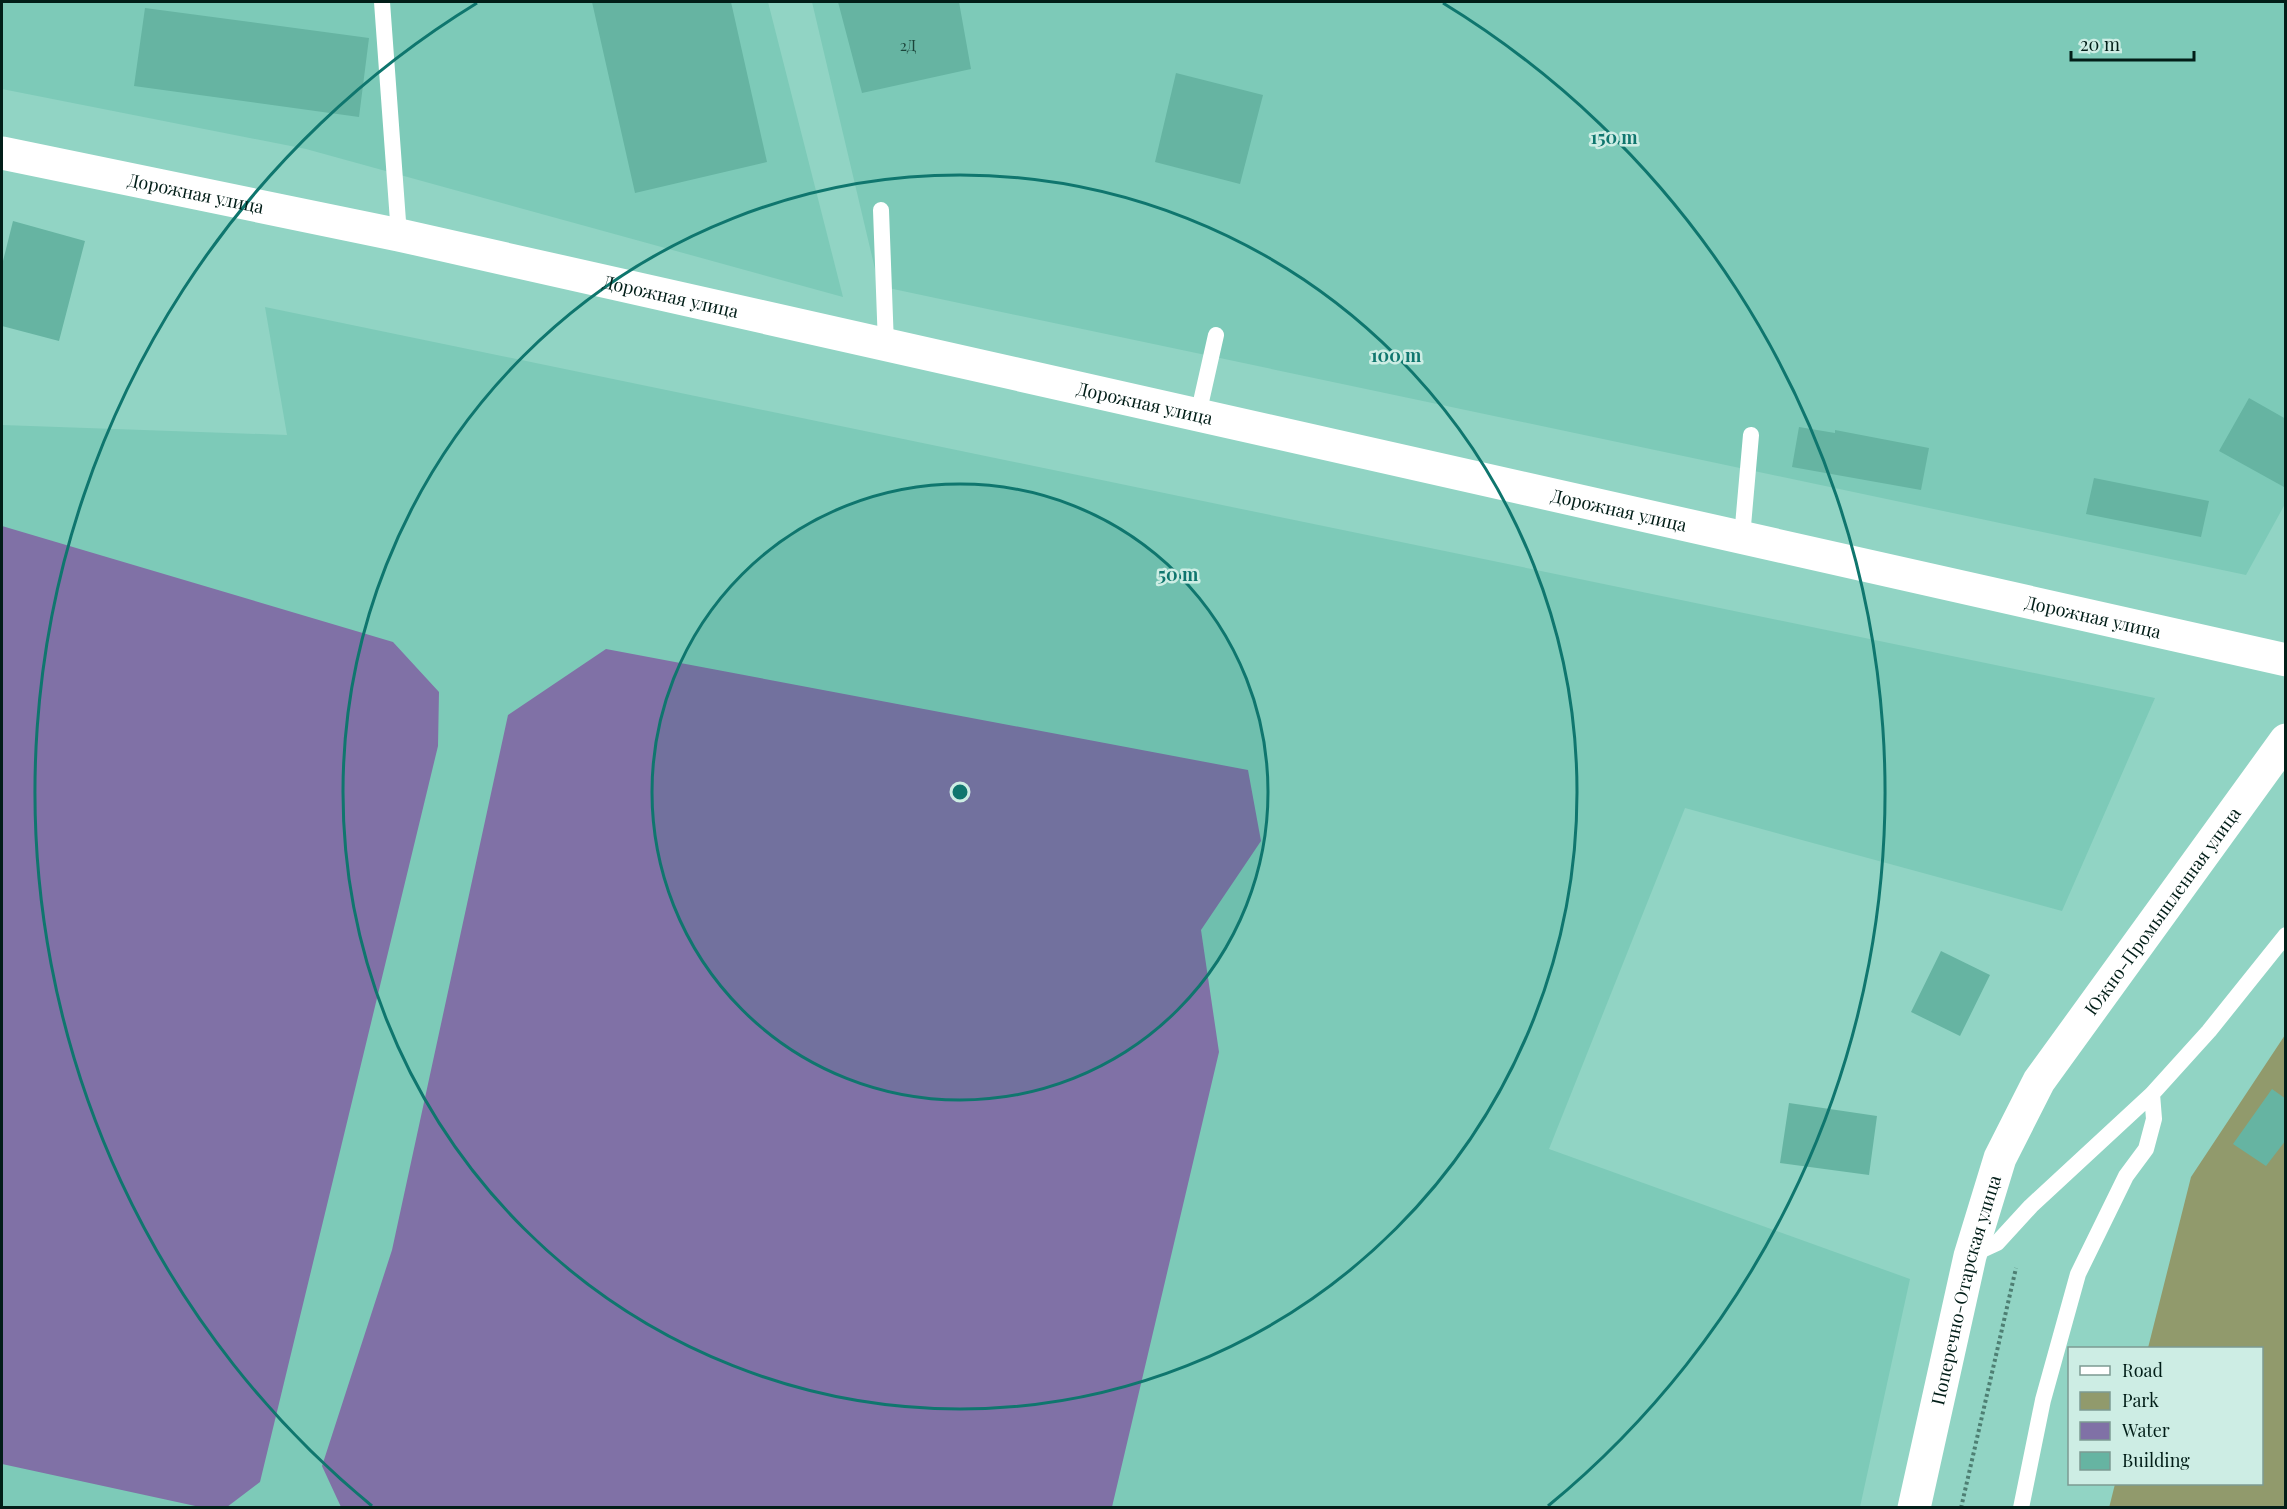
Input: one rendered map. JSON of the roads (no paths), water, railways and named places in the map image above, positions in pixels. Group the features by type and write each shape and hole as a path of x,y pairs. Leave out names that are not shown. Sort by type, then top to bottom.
{"street":[{"name":"Дорожная улица","path":"2,153 399,235 2286,660"},
{"name":"Южно-Промышленная улица","path":"2039,1082 2286,740"},
{"name":"Поперечно-Отарская улица","path":"1914,1508 1970,1256 2000,1158 2039,1082"}],"lane":[{"path":"382,2 399,235"},
{"path":"881,210 886,345"},
{"path":"1198,415 1216,335"},
{"path":"1742,537 1751,435"},
{"path":"1970,1256 1996,1243 2031,1206 2152,1094 2209,1031 2286,935"},
{"path":"2021,1508 2043,1400 2078,1274 2126,1176 2146,1149 2154,1119 2152,1094"}],"water":[{"path":"2,526 393,642 439,692 438,746 260,1482 227,1507 200,1507 2,1464"},
{"path":"606,649 1248,770 1261,841 1201,930 1219,1052 1112,1507 341,1507 322,1466 392,1250 508,715"}]}
